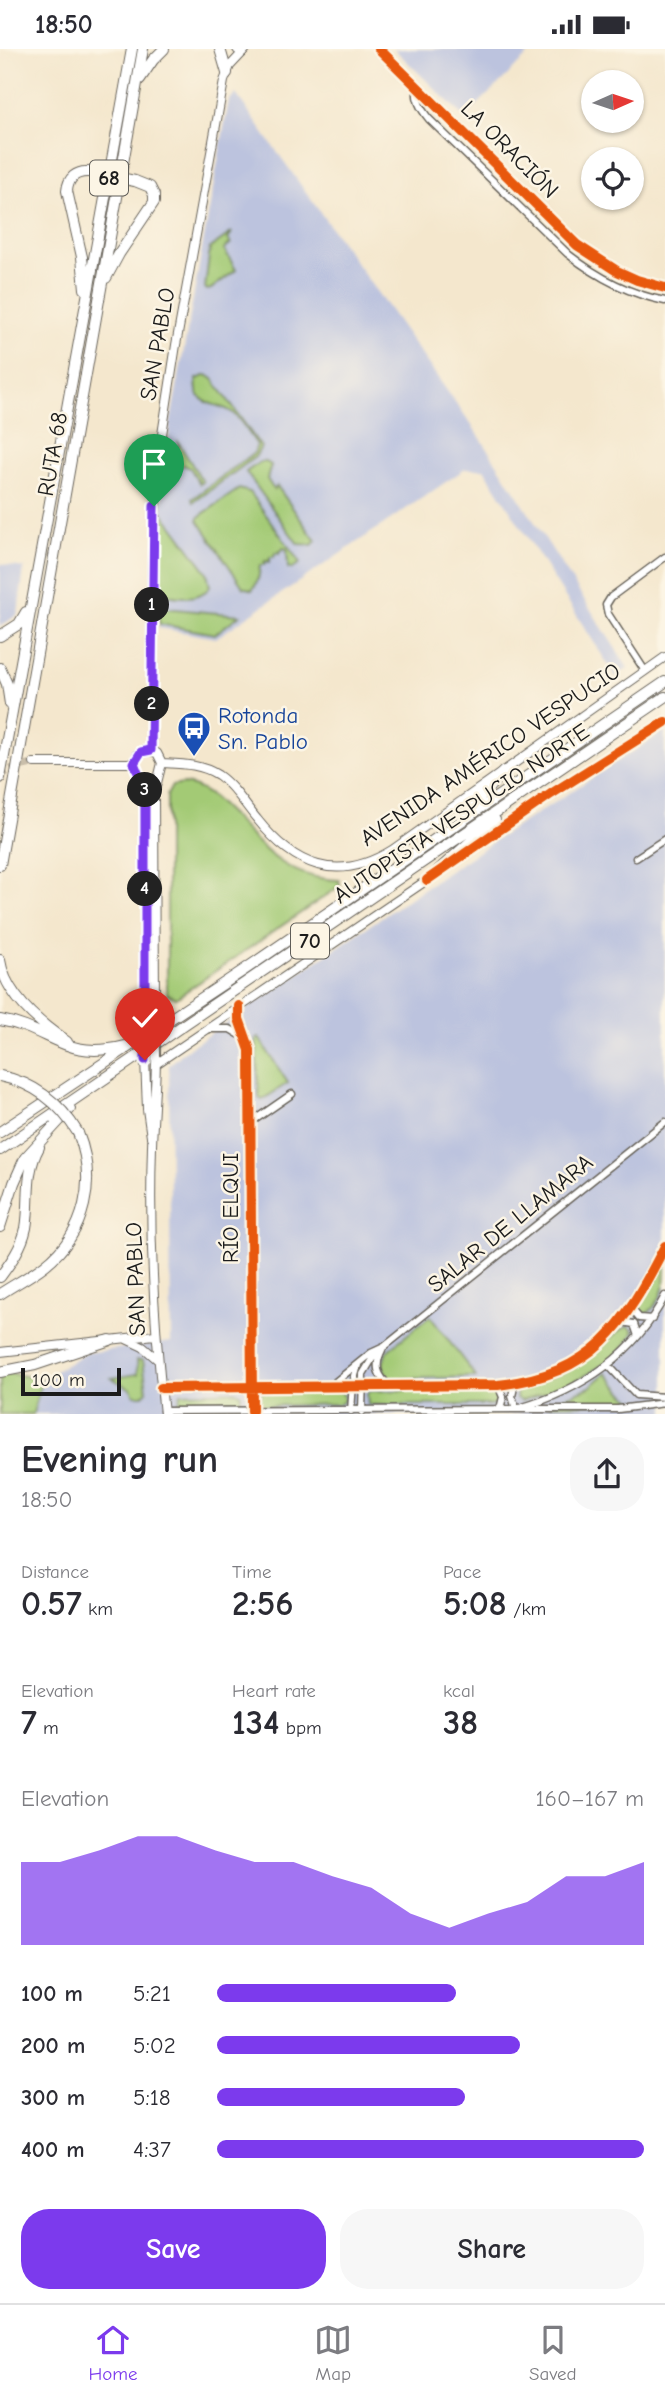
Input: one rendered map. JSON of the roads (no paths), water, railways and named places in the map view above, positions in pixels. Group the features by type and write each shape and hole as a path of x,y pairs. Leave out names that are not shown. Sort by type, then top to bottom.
{"highway":[{"name":"RUTA 68","path":"0,778 132,49"},
{"name":"RUTA 68","path":"0,865 142,49"},
{"path":"135,89 148,66 164,49"},
{"path":"220,49 227,73"},
{"path":"86,307 82,257 67,191 69,181 81,172 135,181 150,187 154,195 154,202 119,254 99,295"},
{"path":"0,636 19,624 31,602"},
{"path":"0,668 7,684 11,715"},
{"name":"AUTOPISTA VESPUCIO NORTE","path":"0,1132 665,682"},
{"name":"AUTOPISTA VESPUCIO NORTE","path":"0,1150 665,697"},
{"path":"449,830 504,771"},
{"path":"427,880 512,802"},
{"path":"0,960 5,981 15,995 55,1034 82,1050"},
{"path":"0,1020 17,1024 59,1044 82,1050 110,1049 138,1041"},
{"path":"0,1076 23,1082 42,1092 59,1107 78,1133 86,1158 88,1178 86,1198 78,1223 65,1245 53,1258 0,1294"},
{"path":"0,1227 22,1164 81,1095"},
{"path":"0,1277 19,1248 25,1232 29,1175 36,1151 46,1135"},
{"path":"0,1373 35,1366 110,1340"}],"main road":[{"path":"227,73 242,50"},
{"name":"SAN PABLO","path":"151,750 152,572 158,460 176,345 227,73"},
{"name":"AVENIDA AMÉRICO VESPUCIO","path":"160,767 194,765 216,774 231,786 274,839 291,854 316,865 337,868 361,865 382,856 665,657"},
{"path":"151,750 159,756 160,767 150,777 140,775 134,763 141,752 151,750"},
{"path":"34,763 134,763"},
{"name":"SAN PABLO","path":"152,1143 156,1109 154,795 160,767"},
{"name":"SAN PABLO","path":"140,775 145,798 144,1009 147,1109 152,1143 155,1335 164,1413"},
{"path":"145,1060 156,1059 207,1030 427,880"},
{"path":"0,1352 155,1335"},
{"path":"125,1338 143,1347 158,1360"}],"street":[{"name":"LA ORACIÓN","path":"379,49 577,244 617,271 665,288"},
{"name":"LA ORACIÓN","path":"417,85 419,105 429,119 568,254 617,285 665,301"},
{"path":"568,254 577,244"},
{"path":"645,671 608,614 606,605 611,597 665,557"},
{"path":"427,880 551,794 665,722"},
{"path":"636,858 665,839"},
{"name":"RÍO ELQUI","path":"239,1006 239,1019 250,1050 252,1411"},
{"path":"207,1030 230,1028 247,1039"},
{"path":"250,1123 292,1094"},
{"name":"SALAR DE LLAMARA","path":"362,1412 365,1370 381,1349 665,1122"},
{"path":"161,1388 498,1385 546,1376 600,1344 621,1322 634,1305 665,1246"},
{"path":"516,1409 562,1394 609,1366 638,1338 665,1296"},
{"path":"634,1305 634,1312 639,1318 652,1319"},
{"path":"621,1322 634,1324 638,1338"},
{"path":"381,1349 377,1367 381,1379 391,1387"},
{"name":"SALAR DE LLAMARA","path":"327,1387 371,1353 381,1349"},
{"path":"351,1411 352,1388 359,1363"},
{"path":"609,1366 634,1394 665,1397"},
{"path":"515,1383 512,1396 516,1409"},
{"path":"498,1385 503,1397 500,1409"},
{"path":"164,1413 618,1409 665,1403"}],"tunnel":[{"path":"0,775 34,763"}],"place":[{"name":"Rotonda Sn. Pablo","path":"194,758"}]}
